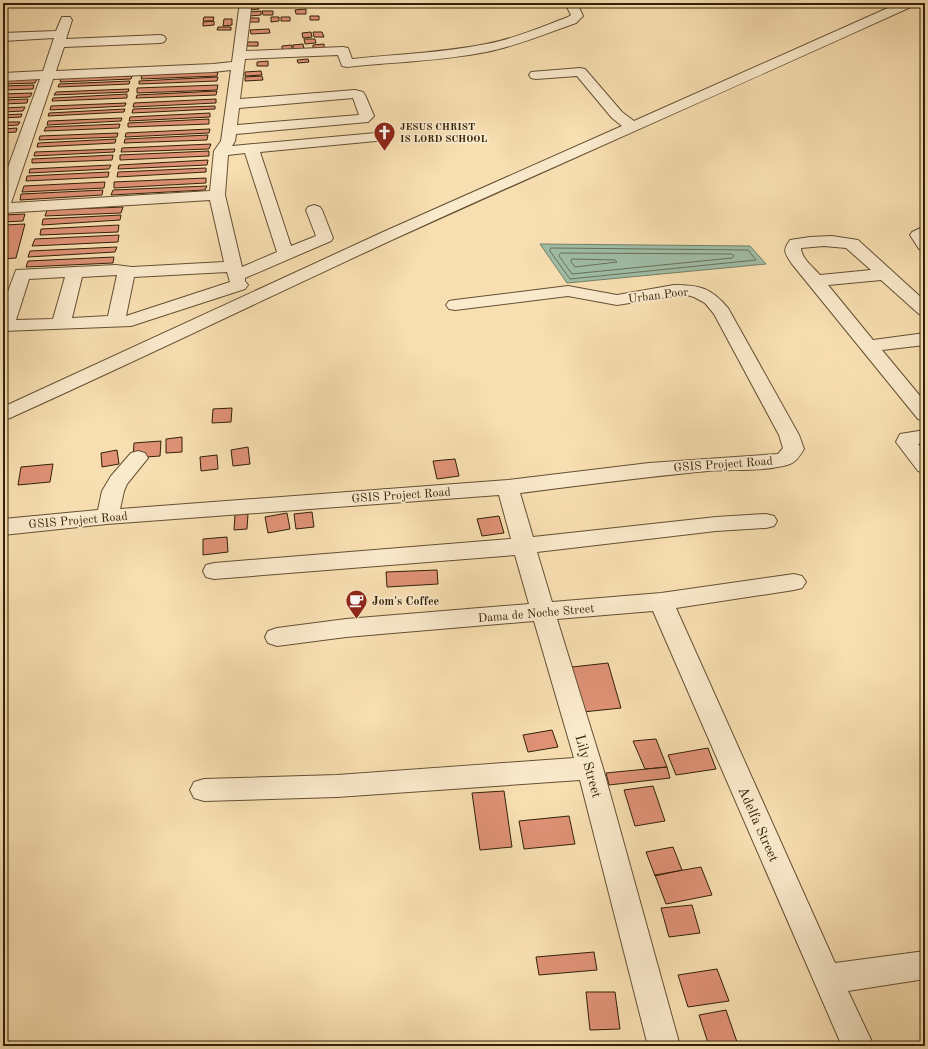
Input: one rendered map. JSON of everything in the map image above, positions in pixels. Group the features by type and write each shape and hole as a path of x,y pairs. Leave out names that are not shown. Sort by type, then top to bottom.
{"street":[{"path":"3,77 213,68 238,60 342,51 347,63 456,53 512,42 572,20 577,16 571,3"},
{"path":"3,414 102,370 388,236 633,128 909,3"},
{"path":"244,304 217,195 221,150 228,141 245,9"},
{"path":"3,203 66,20"},
{"path":"3,37 60,39 160,39"},
{"path":"536,75 580,72 617,115 633,128"},
{"path":"229,130 363,119 367,116 358,95 354,94 232,104"},
{"path":"221,150 376,137"},
{"path":"251,148 286,255"},
{"path":"3,208 217,195"},
{"path":"236,276 180,269 22,274 5,326 131,321 177,306 236,276 325,238 314,210"},
{"path":"925,231 918,233 925,245"},
{"path":"925,310 849,242 832,241 796,244 793,248 793,252 815,281 925,414"},
{"path":"177,306 180,269"},
{"path":"116,322 128,271"},
{"path":"61,324 75,272"},
{"path":"815,281 885,274"},
{"name":"Urban Poor","path":"455,305 568,291 607,300 619,300 678,290 690,290 703,293 712,298 722,312 789,435 794,449"},
{"path":"869,346 925,339"},
{"path":"925,436 906,440 925,466"},
{"name":"GSIS Project Road","path":"3,527 107,517 508,487 656,469 774,461 785,458 794,449"},
{"path":"107,517 113,491 118,481 138,458"},
{"name":"Lily Street","path":"508,487 543,613 590,768 664,1046"},
{"path":"214,571 525,546 716,524 766,521"},
{"name":"Dama de Noche Street","path":"276,637 346,628 543,613 661,602 794,582"},
{"name":"Adelfa Street","path":"661,602 858,1046"},
{"path":"204,790 337,786 590,768"},
{"path":"827,979 925,965"}],"water":[{"path":"540,244 750,246 766,264 567,283"}],"building":[{"path":"259,5 259,9 250,10 250,6"},
{"path":"306,9 306,14 296,14 295,10"},
{"path":"261,11 261,15 250,16 250,12"},
{"path":"262,11 273,11 273,15 263,15"},
{"path":"310,16 319,16 319,20 310,20"},
{"path":"204,17 214,17 213,21 203,21"},
{"path":"271,17 279,17 279,21 271,22"},
{"path":"281,17 290,17 290,21 281,21"},
{"path":"249,18 259,18 259,22 250,22"},
{"path":"224,19 232,19 232,25 223,26"},
{"path":"214,21 214,25 203,26 203,22"},
{"path":"218,27 231,27 231,30 217,30"},
{"path":"269,29 270,33 251,34 250,30"},
{"path":"311,32 312,37 303,38 302,33"},
{"path":"313,32 322,32 324,37 314,37"},
{"path":"304,39 315,39 316,43 305,44"},
{"path":"247,42 258,42 258,46 247,46"},
{"path":"303,44 304,49 293,50 293,45"},
{"path":"324,44 324,48 313,49 313,45"},
{"path":"292,45 292,49 282,50 282,46"},
{"path":"308,59 309,62 298,63 297,60"},
{"path":"268,61 268,66 257,66 257,62"},
{"path":"261,71 262,75 245,76 245,72"},
{"path":"218,72 217,76 141,79 142,75"},
{"path":"132,76 131,79 60,82 61,78"},
{"path":"262,76 263,80 245,81 245,77"},
{"path":"218,77 217,81 139,84 139,81"},
{"path":"37,79 35,83 3,84 3,80"},
{"path":"130,81 129,84 58,87 59,84"},
{"path":"34,85 33,89 3,90 3,86"},
{"path":"218,85 217,90 137,93 137,88"},
{"path":"129,89 128,92 54,95 56,92"},
{"path":"217,91 216,95 136,98 137,95"},
{"path":"32,93 30,97 3,98 3,94"},
{"path":"127,94 127,98 52,101 53,98"},
{"path":"28,99 27,103 3,104 3,100"},
{"path":"216,99 216,103 133,107 134,103"},
{"path":"126,103 125,106 50,110 51,106"},
{"path":"215,106 215,109 132,113 133,109"},
{"path":"25,107 23,111 3,112 3,108"},
{"path":"125,109 124,112 48,116 49,113"},
{"path":"210,113 210,117 129,121 130,117"},
{"path":"22,114 21,117 3,118 3,115"},
{"path":"122,118 121,121 47,125 48,121"},
{"path":"209,119 209,124 128,127 128,123"},
{"path":"3,122 20,122 18,125 3,126"},
{"path":"120,124 119,128 44,131 46,127"},
{"path":"17,128 16,132 3,133 3,129"},
{"path":"210,129 209,133 125,137 126,133"},
{"path":"118,133 117,137 39,140 40,136"},
{"path":"208,135 207,140 124,143 125,139"},
{"path":"116,139 115,143 37,147 38,143"},
{"path":"211,144 209,149 121,152 122,148"},
{"path":"115,149 114,152 34,156 35,152"},
{"path":"209,151 209,156 120,160 120,155"},
{"path":"113,155 112,160 32,163 32,159"},
{"path":"208,160 207,165 118,169 119,165"},
{"path":"111,165 109,169 29,173 30,169"},
{"path":"206,168 206,172 117,177 118,172"},
{"path":"109,172 108,177 26,181 27,176"},
{"path":"206,178 206,183 114,188 114,182"},
{"path":"105,182 104,188 22,192 24,186"},
{"path":"207,186 205,190 111,195 113,190"},
{"path":"103,190 102,195 20,200 21,194"},
{"path":"123,207 121,213 45,216 47,210"},
{"path":"25,214 23,221 3,222 5,215"},
{"path":"121,215 120,220 42,225 43,219"},
{"path":"25,224 16,258 3,259 3,232 5,225"},
{"path":"119,225 118,232 40,235 41,229"},
{"path":"119,235 118,242 32,246 35,239"},
{"path":"117,247 115,252 28,257 30,251"},
{"path":"114,257 113,263 26,267 28,261"},
{"path":"232,408 231,422 212,423 213,409"},
{"path":"182,437 182,452 166,453 166,439"},
{"path":"161,441 160,456 133,458 134,443"},
{"path":"248,447 250,464 233,466 231,450"},
{"path":"117,450 119,464 102,467 101,453"},
{"path":"217,455 218,469 201,471 200,457"},
{"path":"455,459 459,476 437,479 433,461"},
{"path":"53,464 50,482 18,485 21,467"},
{"path":"312,512 314,527 296,529 294,514"},
{"path":"287,513 290,529 268,533 265,517"},
{"path":"248,514 247,529 234,530 235,515"},
{"path":"499,516 504,533 482,536 477,519"},
{"path":"227,537 228,552 203,555 203,539"},
{"path":"437,570 438,584 387,587 386,572"},
{"path":"608,663 621,708 583,712 572,667"},
{"path":"552,730 558,747 528,752 523,735"},
{"path":"656,739 667,767 645,769 633,741"},
{"path":"708,748 716,769 676,775 668,755"},
{"path":"667,767 670,778 609,785 606,773"},
{"path":"653,786 665,821 635,826 624,790"},
{"path":"504,791 512,847 480,850 472,793"},
{"path":"569,816 575,844 524,849 519,821"},
{"path":"673,847 682,870 655,876 646,852"},
{"path":"701,867 712,895 666,904 655,875"},
{"path":"692,905 700,933 669,937 661,908"},
{"path":"594,952 597,970 539,975 536,957"},
{"path":"717,969 729,1001 688,1007 678,975"},
{"path":"586,992 615,992 620,1029 590,1030"},
{"path":"726,1010 737,1042 709,1046 699,1015"}],"place":[{"name":"JESUS CHRIST IS LORD SCHOOL","path":"385,152"},
{"name":"Jom's Coffee","path":"357,620"}]}
